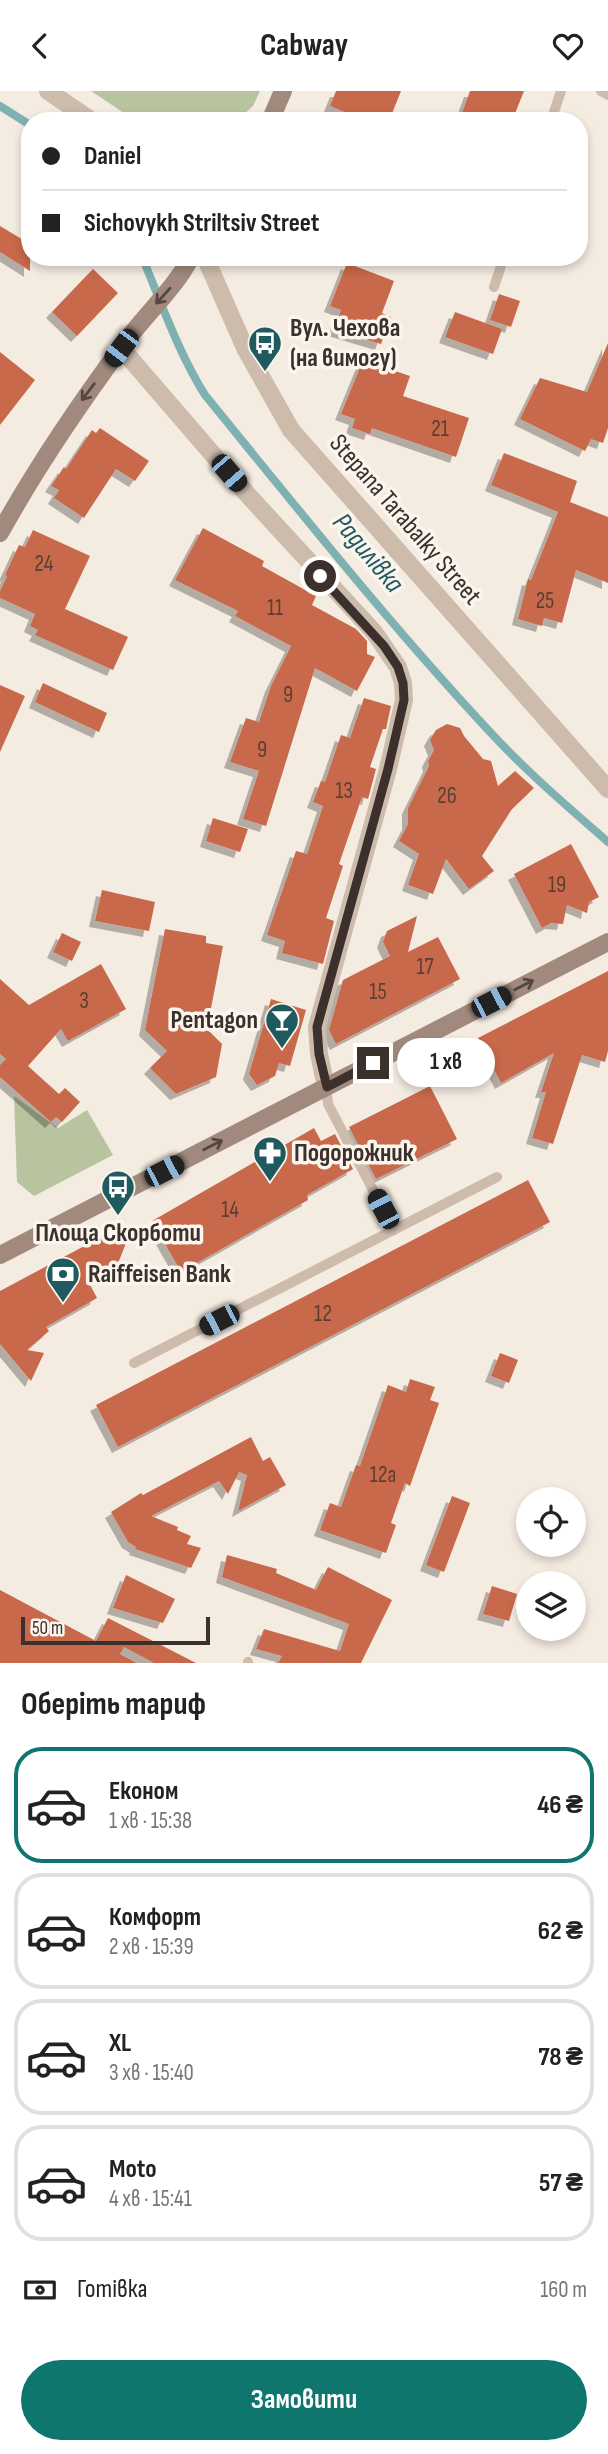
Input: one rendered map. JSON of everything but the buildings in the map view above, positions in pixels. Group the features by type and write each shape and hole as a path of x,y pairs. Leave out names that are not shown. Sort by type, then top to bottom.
{"street":[{"path":"48,91 79,112"},
{"path":"274,112 283,91"},
{"path":"0,533 71,415 186,266"},
{"name":"Stepana Tarabalky Street","path":"209,266 245,348 291,431 608,789"},
{"path":"121,348 256,505 374,632 398,667 403,683 404,700 388,769 317,1027 319,1054 327,1087"},
{"path":"0,1255 608,942"}],"lane":[{"path":"554,112 561,91"},
{"path":"601,91 608,95"},
{"path":"494,287 501,266"},
{"path":"327,1087 328,1104 394,1230"},
{"path":"134,1363 497,1177"}],"green space":[{"path":"91,91 260,91 253,106 246,112 122,112"},
{"path":"14,1096 58,1128 87,1110 113,1155 34,1196 17,1182"}],"waterway":[{"name":"Радилівка","path":"0,106 21,119"},
{"name":"Радилівка","path":"146,266 178,345 205,395 417,651 519,762 608,842"}],"place":[{"name":"Вул. Чехова (на вимогу)","path":"265,373"},
{"name":"Pentagon","path":"282,1050"},
{"name":"Подорожник","path":"270,1183"},
{"name":"Площа Скорботи","path":"118,1217"},
{"name":"Raiffeisen Bank","path":"63,1304"}],"route":[{"path":"320,576 374,632 398,667 403,683 404,700 388,769 317,1027 319,1054 327,1087 373,1063"}]}
